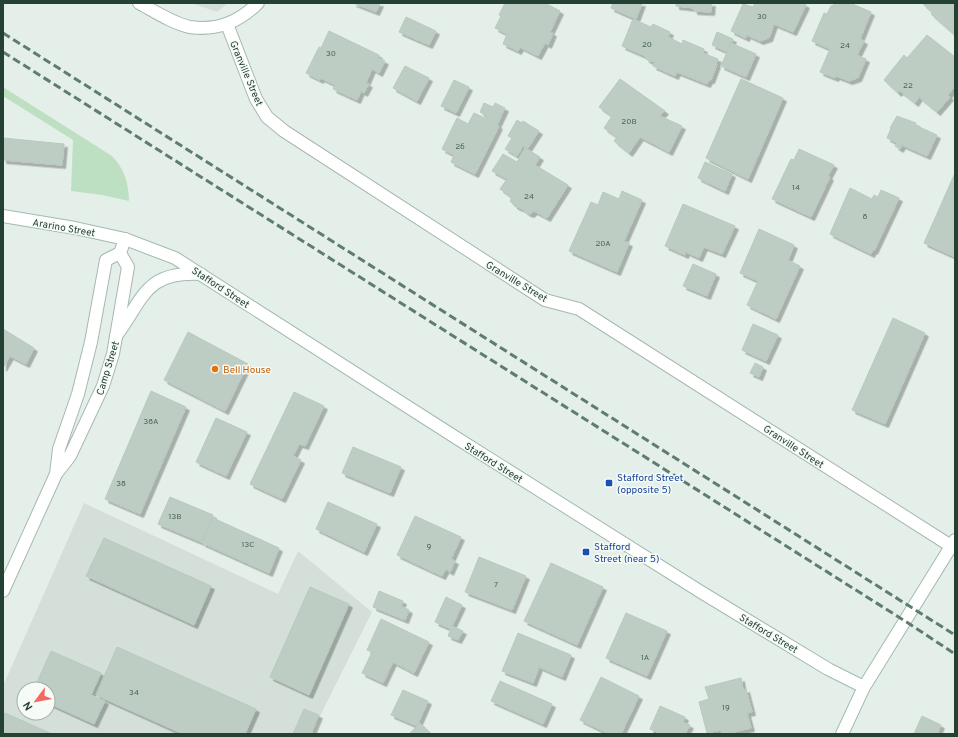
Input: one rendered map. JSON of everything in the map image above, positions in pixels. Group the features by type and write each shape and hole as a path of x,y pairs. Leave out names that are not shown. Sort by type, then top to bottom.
{"street":[{"path":"139,3 172,20 190,26 210,27 227,24 247,14 258,3"},
{"name":"Granville Street","path":"227,24 256,99 268,116 284,132 545,300 579,309 953,543"},
{"name":"Ararino Street","path":"3,216 75,228 125,239"},
{"path":"120,253 125,239"},
{"name":"Stafford Street","path":"125,239 175,258 202,274 455,437 701,592 828,669 864,687"},
{"name":"Camp Street","path":"3,591 56,474 70,456 103,386 113,354 128,267 120,253 106,260 91,342 78,394 59,449 56,474"},
{"path":"116,336 144,293 153,284 170,276 202,274"},
{"path":"842,734 864,687 953,543"}],"shaded area":[{"path":"191,3 228,3 217,12"},
{"path":"84,503 278,594 298,551 372,612 311,734 3,734 3,686"}],"green space":[{"path":"3,87 112,156 123,171 128,188 129,201 102,195 71,191 73,140 3,96"}],"building":[{"path":"353,3 380,3 376,12"},
{"path":"505,3 545,3 560,11 550,32 553,33 548,45 545,43 538,56 520,47 518,51 503,44 507,34 495,28"},
{"path":"613,3 642,3 636,19 611,8"},
{"path":"676,3 712,3 711,12 694,11 694,8 676,6"},
{"path":"755,3 803,3 806,5 793,32 774,24 769,38 760,41 747,35 746,38 731,31 743,4 753,7"},
{"path":"838,3 842,5 843,3 850,3 871,12 860,39 864,41 857,55 866,59 858,78 849,81 836,76 835,78 820,72 830,49 812,41 824,13 827,14 831,6"},
{"path":"955,3 955,35 931,14 933,13 923,4"},
{"path":"406,17 436,31 429,45 399,32"},
{"path":"633,19 651,27 653,24 670,32 668,37 682,44 683,40 704,49 703,53 718,59 711,80 709,80 707,84 677,72 675,76 653,66 655,61 650,61 646,59 645,56 622,46"},
{"path":"329,31 379,55 378,58 385,61 379,73 372,69 366,83 369,84 364,93 361,91 357,100 333,89 335,85 306,73"},
{"path":"717,32 733,39 727,52 712,45"},
{"path":"927,35 955,57 955,86 948,95 950,97 937,112 919,97 915,103 900,91 898,93 884,80 904,55 907,58"},
{"path":"731,43 756,54 746,77 721,66"},
{"path":"405,66 429,78 417,101 393,88"},
{"path":"620,79 665,111 660,116 682,126 669,152 640,137 629,153 614,141 617,137 604,128 612,116 599,107"},
{"path":"741,79 783,98 748,179 706,158"},
{"path":"454,80 469,87 456,113 441,106"},
{"path":"484,103 493,107 495,103 505,108 497,125 499,126 475,174 451,162 454,155 442,149 457,118 468,124 474,113 487,119 488,117 480,112"},
{"path":"897,116 916,123 915,125 937,135 927,156 902,145 900,149 895,146 897,143 887,138 890,128"},
{"path":"517,120 522,123 523,121 539,131 528,148 523,146 517,156 505,149 512,138 508,136"},
{"path":"3,138 64,144 62,165 3,160"},
{"path":"525,148 540,157 535,165 568,185 547,218 534,211 531,214 527,213 515,206 510,201 512,197 500,189 507,179 492,171 503,154 517,162"},
{"path":"799,149 834,165 811,217 772,199 791,159 794,160"},
{"path":"705,162 732,174 725,191 698,178"},
{"path":"955,173 955,257 924,243"},
{"path":"850,188 872,199 874,195 878,197 881,190 899,198 874,251 873,250 871,254 830,234"},
{"path":"622,191 642,200 624,241 629,243 617,272 569,251 591,202 598,205 603,192 619,199"},
{"path":"683,204 735,226 722,254 704,247 699,258 686,252 685,255 665,246"},
{"path":"759,229 794,245 788,260 800,266 776,319 747,305 758,281 740,273"},
{"path":"693,264 716,274 707,296 683,286"},
{"path":"893,318 925,333 885,424 852,410"},
{"path":"753,324 778,335 766,361 742,350"},
{"path":"3,329 34,348 26,364 10,356 3,368"},
{"path":"188,332 248,364 225,411 164,380"},
{"path":"755,363 763,367 759,377 750,373"},
{"path":"151,391 186,407 140,514 105,499"},
{"path":"294,392 324,406 305,446 299,444 293,456 301,460 282,499 250,484"},
{"path":"216,418 247,432 226,476 196,462"},
{"path":"353,447 401,467 390,493 342,473"},
{"path":"170,497 213,515 201,542 158,524"},
{"path":"328,502 377,524 364,552 316,529"},
{"path":"415,516 461,537 451,559 455,561 450,572 446,569 442,576 397,555"},
{"path":"213,518 279,548 269,573 202,543"},
{"path":"104,538 211,586 194,625 86,576"},
{"path":"479,557 526,576 512,610 465,592"},
{"path":"551,563 603,587 577,645 524,621"},
{"path":"310,587 349,604 309,695 270,677"},
{"path":"379,591 403,601 401,606 409,610 405,620 373,607"},
{"path":"446,597 462,605 452,626 463,631 458,640 448,636 451,629 435,622"},
{"path":"626,613 667,631 647,676 606,658"},
{"path":"381,619 429,642 414,673 393,662 383,683 362,673 372,652 367,650"},
{"path":"518,633 571,655 562,677 539,667 533,683 502,671"},
{"path":"117,647 256,709 245,734 183,734 96,695"},
{"path":"51,651 101,673 91,695 105,701 94,724 56,707 56,681 38,681"},
{"path":"601,677 639,696 621,734 609,734 580,720"},
{"path":"741,678 743,690 746,689 752,712 747,713 751,728 725,734 722,734 721,730 707,733 699,702 709,699 705,687"},
{"path":"500,681 552,704 543,724 491,701"},
{"path":"403,690 428,701 417,726 391,715"},
{"path":"660,706 685,717 683,722 690,725 685,734 661,734 650,729"},
{"path":"304,709 319,715 311,734 293,734"},
{"path":"5,713 16,718 16,721 23,721 52,734 3,734 3,717"},
{"path":"922,716 941,725 937,734 914,734"},
{"path":"420,723 431,734 409,734"}],"railway":[{"path":"3,33 955,635"},
{"path":"3,52 955,654"}],"place":[{"name":"Bell House","path":"215,369"},
{"name":"Stafford Street (opposite 5)","path":"609,483"},
{"name":"Stafford Street (near 5)","path":"586,552"}]}
